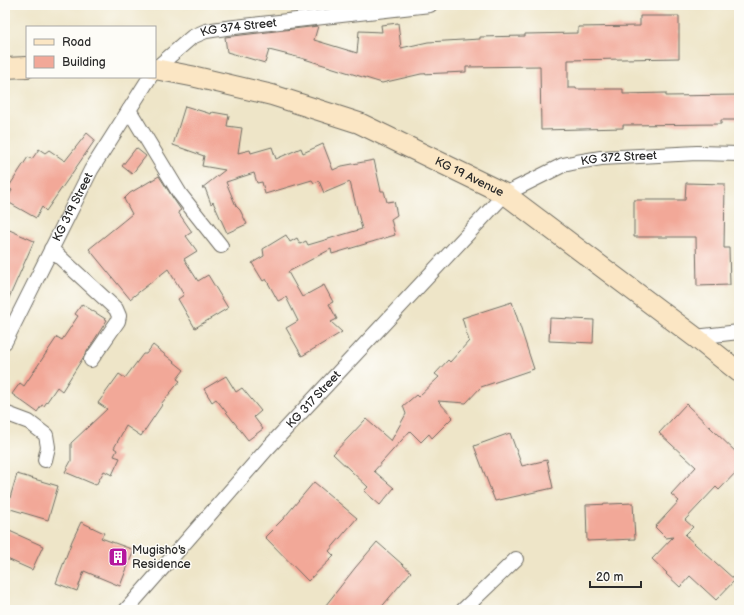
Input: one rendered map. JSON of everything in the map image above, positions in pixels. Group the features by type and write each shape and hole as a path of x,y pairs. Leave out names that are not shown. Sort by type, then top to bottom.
{"main road":[{"path":"5,68 26,67"},
{"name":"KG 19 Avenue","path":"156,69 216,81 272,95 359,123 505,194 695,337 739,372"}],"street":[{"name":"KG 374 Street","path":"156,68 192,38 206,31 430,5"},
{"name":"KG 319 Street","path":"5,342 91,170 149,78"},
{"path":"129,110 180,194 221,246"},
{"name":"KG 372 Street","path":"505,194 562,165 577,162 601,158 697,153 739,154"},
{"name":"KG 317 Street","path":"126,610 267,449 505,194"},
{"path":"51,249 100,293 116,309 119,316 118,321 91,360"},
{"path":"695,337 739,332"},
{"path":"5,413 29,422 46,435 48,447 45,460"},
{"path":"463,610 516,559"}],"building":[{"path":"640,16 679,16 679,58 568,60 568,88 623,89 623,94 666,93 666,96 739,95 739,120 721,120 721,124 623,125 623,128 541,130 540,66 466,67 466,72 421,74 382,83 301,58 269,50 265,63 227,52 225,37 318,26 314,40 357,53 359,31 382,32 381,25 398,23 401,48 428,42 480,39 480,37 578,33 578,27 640,26"},
{"path":"185,106 211,114 212,112 229,115 227,126 242,128 238,153 250,150 251,153 272,147 276,159 301,148 303,153 323,144 333,170 342,166 374,160 381,191 384,191 387,202 394,201 397,215 391,219 395,235 332,254 331,249 288,272 302,297 324,285 333,302 329,304 337,319 331,322 342,332 302,356 286,328 298,321 286,297 278,301 266,279 263,281 252,263 264,256 263,249 286,235 290,242 297,238 300,244 306,241 308,245 362,229 350,182 324,193 319,181 314,183 312,180 265,194 262,182 257,183 254,173 226,182 236,206 240,210 247,224 227,233 213,202 211,204 205,188 202,188 225,170 202,166 204,156 173,145"},
{"path":"87,133 95,140 46,211 42,207 36,218 6,201 12,190 8,188 28,157 32,159 39,149 45,153 49,150 65,161"},
{"path":"136,148 146,156 132,174 122,166"},
{"path":"159,176 181,210 178,212 192,232 186,236 197,251 184,259 198,281 208,275 228,308 195,328 178,299 184,295 168,269 130,299 89,249 132,214 124,199 130,193"},
{"path":"686,183 725,184 724,248 729,248 730,285 697,286 696,237 634,237 634,200 685,200"},
{"path":"5,228 34,241 5,307"},
{"path":"512,302 534,369 481,387 466,403 438,401 453,417 432,438 429,434 421,442 410,431 374,471 394,488 380,505 364,491 368,487 333,454 366,419 391,441 406,414 403,406 416,395 418,397 439,377 435,374 448,360 450,362 469,341 462,318"},
{"path":"82,304 107,320 62,391 57,387 44,406 42,405 37,412 12,394 20,383 24,386 57,337 62,340 78,316 75,314"},
{"path":"550,318 594,320 593,343 549,341"},
{"path":"153,345 184,370 177,379 180,381 161,404 162,405 141,436 126,426 114,448 117,450 114,456 120,458 112,475 104,471 96,485 65,472 71,461 71,443 107,409 98,403 119,374 125,378 143,354 146,354"},
{"path":"226,376 236,392 242,388 261,411 254,417 263,429 248,440 216,399 212,402 204,389"},
{"path":"686,404 739,455 739,469 719,490 716,487 685,520 693,527 685,535 735,580 716,600 690,576 680,587 652,559 673,537 666,538 655,527 679,501 671,494 696,467 659,433"},
{"path":"510,433 522,466 547,460 553,488 495,501 474,446"},
{"path":"17,474 58,486 48,520 7,508"},
{"path":"314,482 357,518 329,551 334,556 308,581 265,537 283,519"},
{"path":"633,503 635,539 587,541 586,505"},
{"path":"81,522 104,533 101,538 134,550 120,586 84,571 77,591 56,583"},
{"path":"5,529 43,546 32,570 5,558"},
{"path":"377,542 411,572 379,610 322,610 355,568"}],"place":[{"name":"Mugisho's Residence","path":"118,557"}]}
